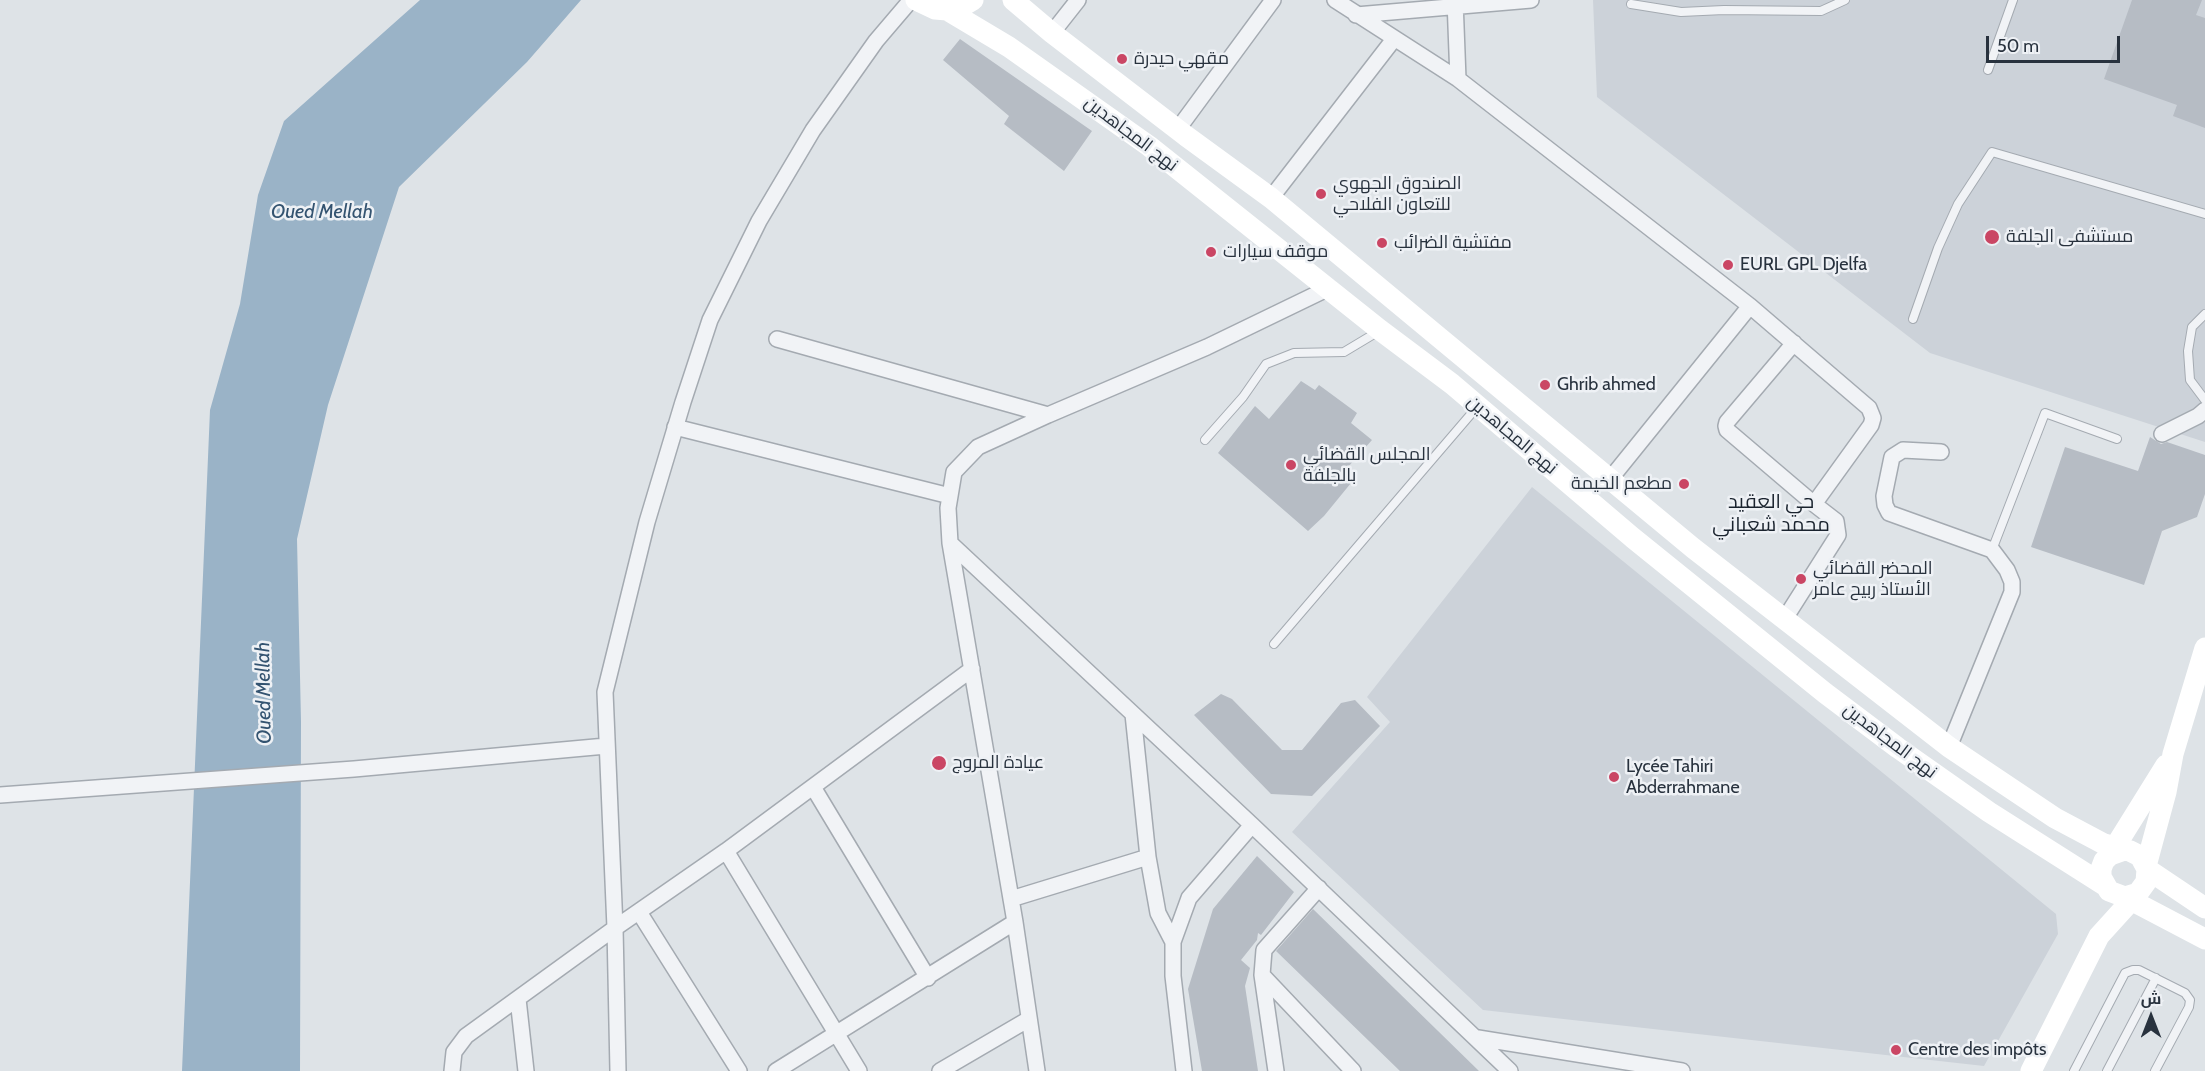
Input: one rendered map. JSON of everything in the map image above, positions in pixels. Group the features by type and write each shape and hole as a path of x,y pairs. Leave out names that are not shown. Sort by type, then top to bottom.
{"main road":[{"name":"نهج المجاهدين","path":"916,0 935,9 947,10 1009,47 1149,146 1478,406 1633,537 1825,693 1937,777 2105,886"},
{"path":"947,10 961,7 973,0"},
{"name":"نهج المجاهدين","path":"1013,0 1052,33 1271,198 1693,548 1784,620 1949,747 2055,818 2117,851"},
{"path":"2031,1071 2099,936 2131,896 2146,882 2147,867 2173,754 2205,648"},
{"path":"2099,936 2105,886 2101,869 2117,851 2173,754"},
{"path":"2117,851 2140,856 2147,867 2205,908"},
{"path":"2105,886 2114,894 2131,896 2205,939"}],"street":[{"path":"618,1071 615,928 605,692 647,522 710,320 759,221 813,130 876,41 911,0"},
{"path":"1052,33 1078,0"},
{"path":"1178,129 1273,0"},
{"path":"1335,0 1458,79 1750,306 1869,408 1873,418 1871,425 1814,504"},
{"path":"1356,15 1455,2 1531,0"},
{"path":"1455,2 1458,79"},
{"path":"1271,198 1394,39"},
{"path":"1037,1071 1015,922 950,543 948,508 954,472 978,447 1207,347 1329,288"},
{"path":"1611,478 1750,306"},
{"path":"777,339 1047,415"},
{"path":"1784,620 1838,535 1836,521 1727,430 1726,426 1794,343"},
{"path":"2162,434 2198,416 2205,410"},
{"path":"675,427 950,496"},
{"path":"1941,452 1903,450 1892,457 1884,496 1889,513 1992,550 2007,570 2012,582 2012,592 1949,747"},
{"path":"950,543 1319,888 1510,1071"},
{"path":"452,1071 454,1052 466,1036 726,851 972,669"},
{"path":"1133,714 1148,856 1158,913 1173,942"},
{"path":"0,795 354,769 606,746"},
{"path":"813,787 928,978"},
{"path":"1184,1071 1173,976 1173,942 1189,898 1252,825"},
{"path":"726,851 860,1071"},
{"path":"1011,899 1148,856"},
{"path":"1276,1071 1262,975 1264,950 1319,888"},
{"path":"639,912 739,1071"},
{"path":"776,1071 1015,922"},
{"path":"1262,975 1353,1071"},
{"path":"518,999 526,1071"},
{"path":"940,1071 1029,1019"},
{"path":"1478,1038 1682,1071"}],"lane":[{"path":"1631,4 1681,12 1821,11 1845,0"},
{"path":"1988,70 2013,0"},
{"path":"1913,319 1938,248 1958,204 1992,152 2205,214"},
{"path":"2205,314 2192,327 2188,351 2190,380 2205,400"},
{"path":"1205,440 1243,397 1266,364 1294,353 1344,352 1380,330"},
{"path":"1274,644 1478,406"},
{"path":"1992,550 2045,413 2117,440"},
{"path":"2074,1071 2125,973 2139,970 2185,993 2190,1000 2189,1007 2155,1071"},
{"path":"2107,1071 2156,978"}],"shaded area":[{"name":"مستشفى الجلفة","path":"1593,0 2205,0 2205,442 1930,353 1597,97"},
{"name":"Lycée Tahiri Abderrahmane","path":"1532,487 2056,914 2058,934 1984,1066 1483,1010 1292,832 1390,722 1367,697"}],"water":[{"name":"Oued Mellah","path":"420,0 581,0 527,62 399,187 328,405 297,539 301,722 300,1071 182,1071 210,410 240,304 258,195 284,121"}],"building":[{"path":"2132,0 2202,0 2196,15 2205,18 2205,128 2173,116 2177,105 2104,79"},
{"path":"960,39 1092,131 1064,171 1004,124 1009,116 943,60"},
{"name":"المجلس القضائي بالجلفة","path":"1301,381 1315,390 1319,385 1357,413 1351,423 1372,440 1340,476 1351,483 1324,516 1308,531 1218,453 1255,406 1269,419"},
{"path":"2150,437 2161,444 2167,442 2205,455 2205,494 2197,517 2162,531 2144,585 2031,547 2065,447 2138,471"},
{"path":"1221,694 1232,699 1282,750 1302,750 1341,703 1355,700 1380,726 1312,796 1271,794 1194,715"},
{"path":"1257,856 1294,892 1261,935 1258,933 1257,940 1241,960 1250,968 1245,986 1258,1071 1202,1071 1188,989 1213,909"},
{"path":"1313,909 1479,1071 1400,1071 1276,951"}],"place":[{"name":"مقهي حيدرة","path":"1122,59"},
{"name":"الصندوق الجهوي للتعاون الفلاحي","path":"1321,194"},
{"name":"مستشفى الجلفة","path":"1992,237"},
{"name":"مفتشية الضرائب","path":"1382,243"},
{"name":"موقف سيارات","path":"1211,252"},
{"name":"EURL GPL Djelfa","path":"1728,265"},
{"name":"Ghrib ahmed","path":"1545,385"},
{"name":"المجلس القضائي بالجلفة","path":"1291,465"},
{"name":"مطعم الخيمة","path":"1684,484"},
{"name":"المحضر القضائي الأستاذ ربيح عامر","path":"1801,579"},
{"name":"عيادة المروج","path":"939,763"},
{"name":"Lycée Tahiri Abderrahmane","path":"1614,777"},
{"name":"Centre des impôts","path":"1896,1050"}],"district":[{"name":"حي العقيد محمد شعباني","path":"1771,514"}]}
